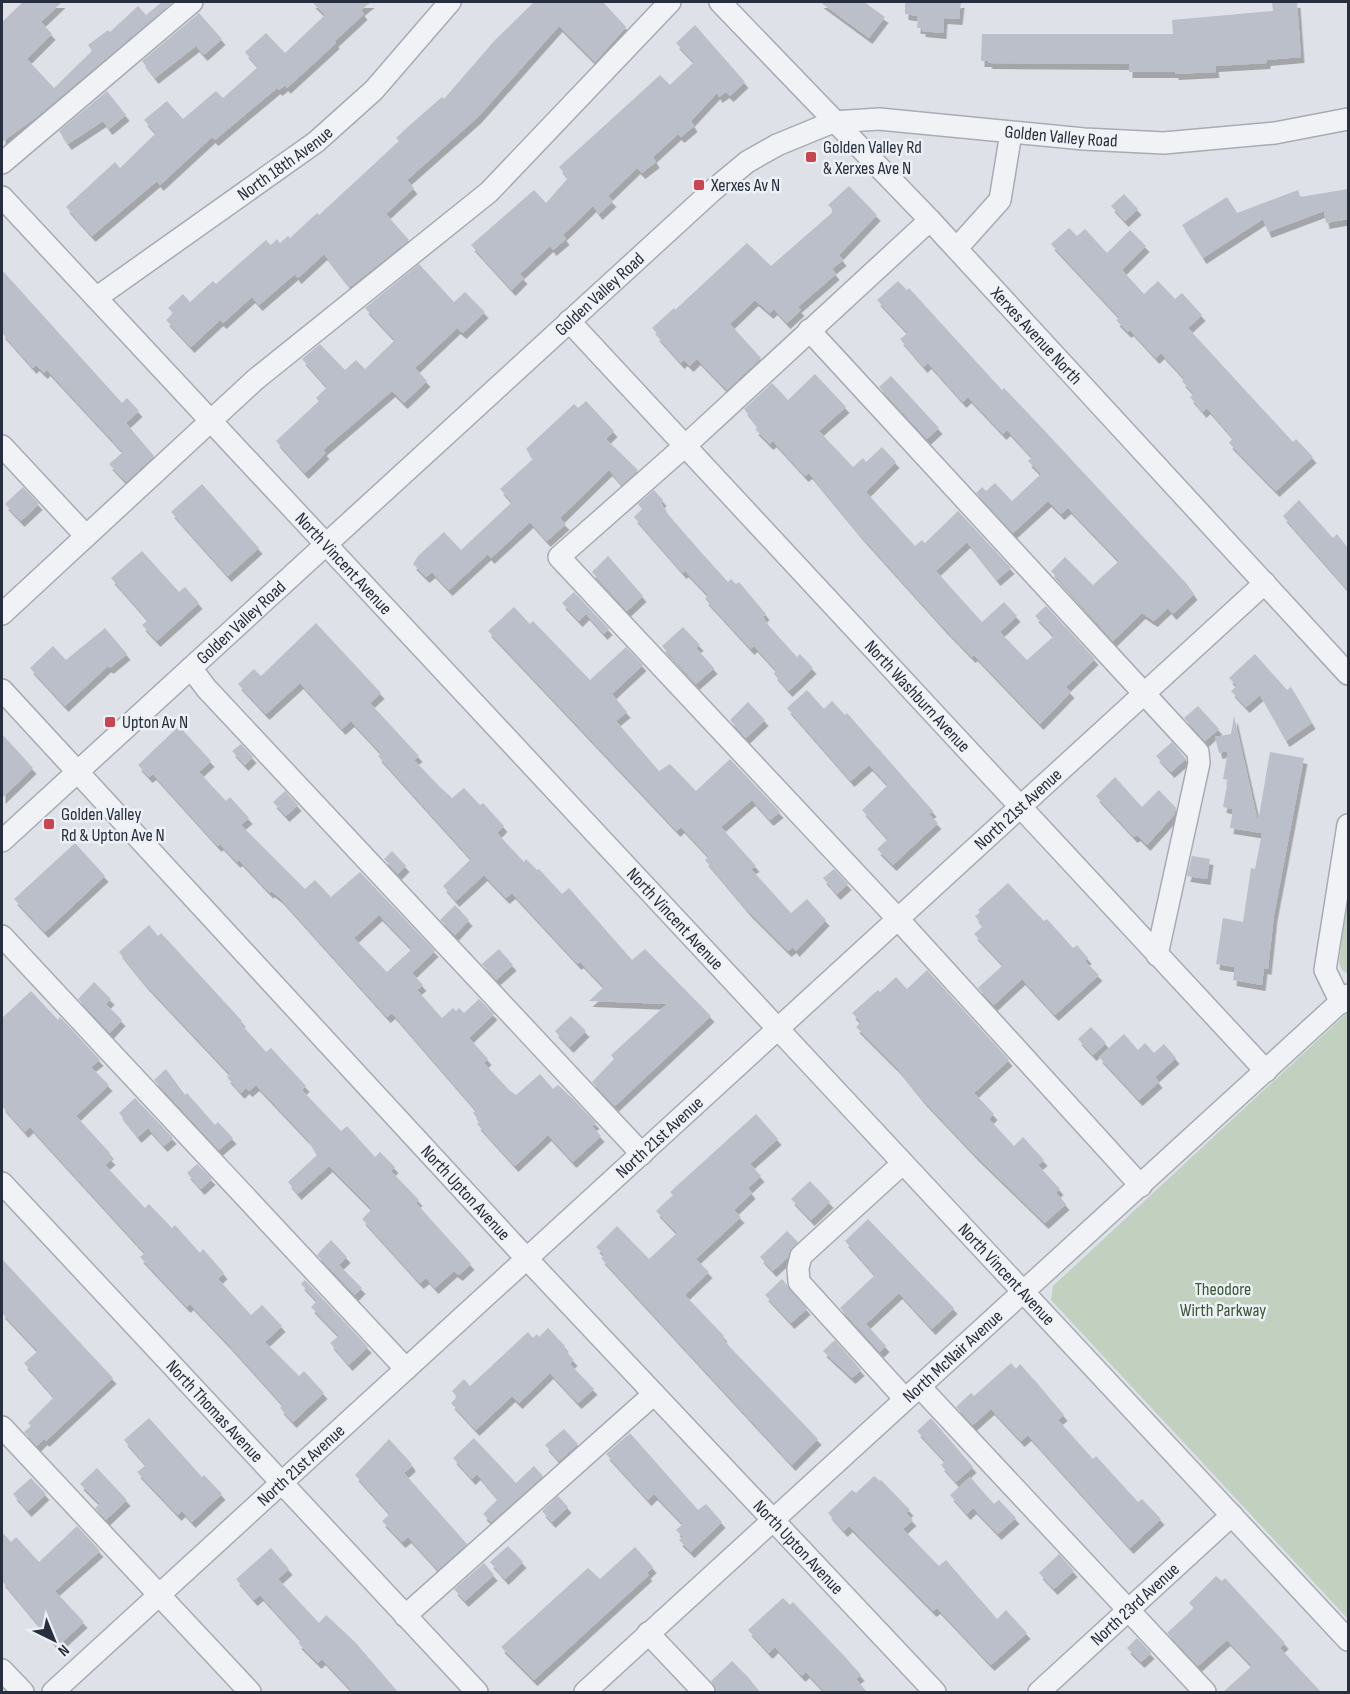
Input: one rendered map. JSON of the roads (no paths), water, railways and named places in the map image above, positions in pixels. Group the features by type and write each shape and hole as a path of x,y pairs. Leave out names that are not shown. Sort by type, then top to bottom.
{"street":[{"path":"2,163 192,2"},
{"name":"North 18th Avenue","path":"96,298 316,142 374,90 450,2"},
{"path":"2,614 256,379 489,192 670,2"},
{"name":"Xerxes Avenue North","path":"720,2 957,248 1348,674"},
{"name":"Golden Valley Road","path":"2,841 569,321 747,162 777,145 834,122 879,119 1011,133 1164,142 1275,133 1348,119"},
{"path":"957,248 1000,200 1011,133"},
{"name":"North Vincent Avenue","path":"2,196 1348,1640"},
{"path":"930,220 686,445 559,557 898,919 1140,1186"},
{"name":"North Washburn Avenue","path":"569,321 1266,1071"},
{"path":"809,330 1198,752 1199,763 1157,955"},
{"path":"2,446 86,536"},
{"name":"North 21st Avenue","path":"53,1692 1265,583"},
{"path":"192,668 206,688 642,1154"},
{"name":"North Upton Avenue","path":"2,690 527,1258 935,1692"},
{"path":"1345,999 1325,970 1348,825"},
{"path":"2,936 406,1369"},
{"name":"North McNair Avenue","path":"585,1692 1345,999"},
{"path":"902,1164 801,1256 798,1268 799,1282 913,1393 1128,1611 1204,1692"},
{"name":"North Thomas Avenue","path":"2,1183 477,1692"},
{"path":"405,1616 654,1394"},
{"path":"2,1427 250,1692"},
{"name":"North 23rd Avenue","path":"1039,1692 1232,1515"},
{"path":"648,1633 704,1692"},
{"path":"2,1670 23,1692"}],"place":[{"name":"Golden Valley Rd & Xerxes Ave N","path":"811,157"},
{"name":"Xerxes Av N","path":"699,185"},
{"name":"Upton Av N","path":"110,722"},
{"name":"Golden Valley Rd & Upton Ave N","path":"49,824"}],"park label":[{"name":"Theodore Wirth Parkway","path":"1223,1299"}]}
